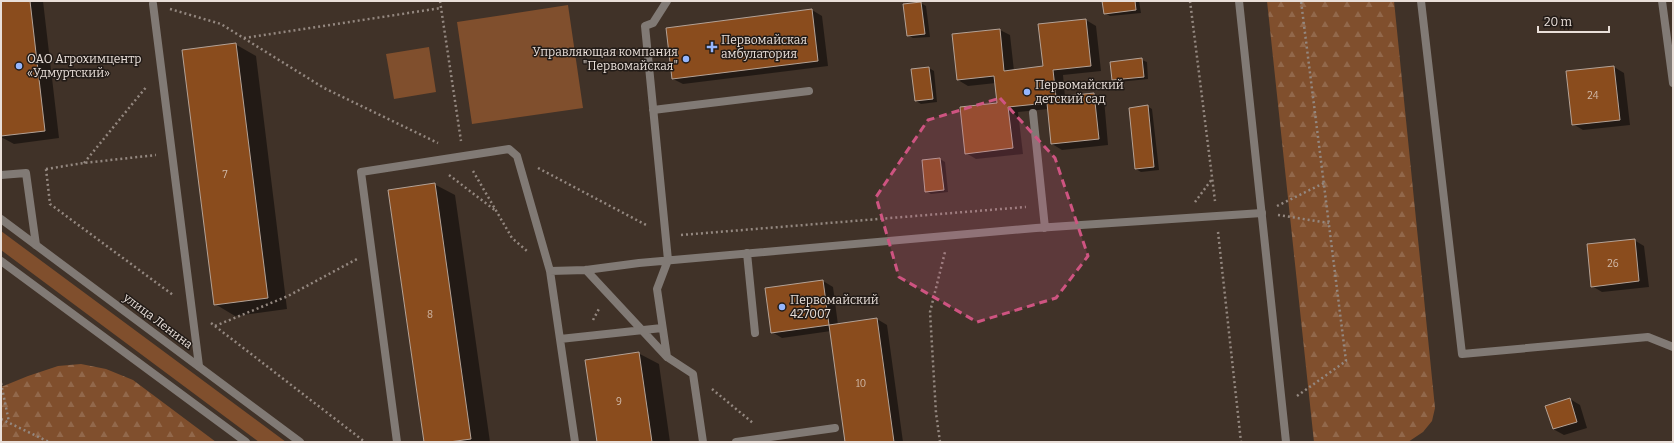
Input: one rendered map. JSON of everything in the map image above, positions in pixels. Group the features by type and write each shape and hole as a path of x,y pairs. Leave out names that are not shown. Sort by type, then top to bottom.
{"street":[{"path":"667,1 653,23 645,26 668,260 657,289 667,357"},
{"path":"1240,1 1286,442"},
{"path":"1421,1 1462,354 1648,337 1673,348"},
{"path":"1662,1 1673,83"},
{"path":"153,4 199,366"},
{"path":"653,110 809,91"},
{"path":"1033,112 1045,228"},
{"path":"397,442 361,172 509,149 517,156 550,271 575,442"},
{"path":"1,175 26,173 36,245"},
{"path":"550,271 586,270 668,260 1045,228 1262,213"},
{"name":"улица Ленина","path":"1,219 300,442"},
{"path":"747,253 755,333"},
{"path":"1,261 246,442"},
{"path":"586,270 640,330 667,357 693,374 703,442"},
{"path":"560,339 662,328"},
{"path":"736,442 835,428"}],"path":[{"path":"440,1 464,156 512,238 528,252"},
{"path":"1282,407 1346,361 1301,1"},
{"path":"153,4 221,24 324,88 464,156"},
{"path":"244,38 441,8"},
{"path":"84,163 161,69"},
{"path":"26,173 84,163 172,153"},
{"path":"517,156 666,236 1043,206"},
{"path":"431,161 497,212"},
{"path":"1182,218 1212,179"},
{"path":"1262,213 1324,183"},
{"path":"1262,213 1329,223"},
{"path":"940,442 936,413 930,312 948,236"},
{"path":"215,326 288,296 372,251"},
{"path":"693,374 772,438"},
{"path":"1,383 9,423"},
{"path":"1,418 49,442"}],"highlighted area":[{"path":"1000,98 1055,158 1088,256 1056,298 977,322 899,277 876,197 928,120"}],"green space":[{"path":"1267,1 1394,1 1435,408 1432,421 1423,432 1408,442 1314,442"},
{"path":"568,5 583,108 472,124 457,22"},
{"path":"429,47 436,92 394,99 386,54"},
{"path":"1,231 286,442 259,442 1,250"},
{"path":"81,364 106,369 133,380 216,442 1,442 1,387 58,366"}],"building":[{"name":"ОАО Агрохимцентр «Удмуртский»","path":"1,1 30,1 45,131 1,136"},
{"path":"1102,1 1135,1 1136,10 1104,14"},
{"path":"921,2 925,34 907,36 903,4"},
{"path":"812,9 818,61 672,79 666,28"},
{"path":"1086,19 1091,66 1053,70 1056,97 1094,93 1099,139 1051,144 1047,103 1008,107 1013,148 965,154 960,107 997,103 994,76 957,80 952,34 1000,29 1004,71 1043,66 1038,24"},
{"path":"236,43 268,298 214,305 182,50"},
{"path":"1142,58 1144,77 1112,80 1110,62"},
{"path":"1614,66 1620,120 1572,125 1566,71"},
{"path":"929,67 933,99 915,101 911,69"},
{"path":"1148,105 1154,167 1135,169 1129,108"},
{"path":"940,158 944,190 925,192 922,160"},
{"path":"435,183 471,439 449,442 424,442 388,190"},
{"path":"1635,239 1639,281 1591,287 1587,244"},
{"path":"823,280 829,325 771,333 765,288"},
{"path":"877,318 894,442 845,442 829,325"},
{"path":"639,352 652,442 597,442 585,360"},
{"path":"1570,398 1577,422 1553,429 1545,406"}],"place":[{"name":"Первомайская амбулатория","path":"712,47"},
{"name":"Управляющая компания \"Первомайская\"","path":"686,59"},
{"name":"ОАО Агрохимцентр «Удмуртский»","path":"19,66"},
{"name":"Первомайский детский сад","path":"1027,92"},
{"name":"Первомайский 427007","path":"782,307"}]}
